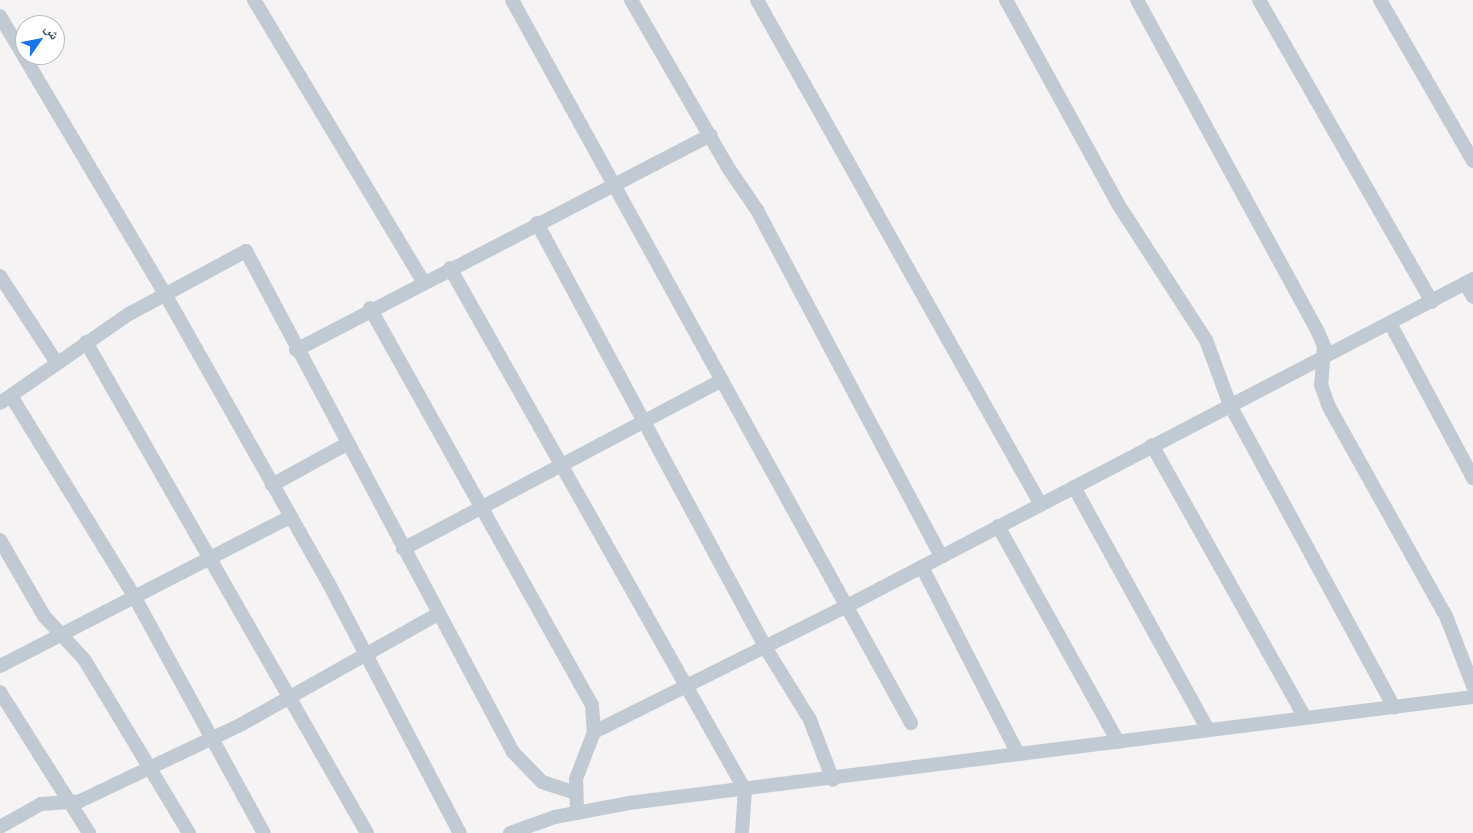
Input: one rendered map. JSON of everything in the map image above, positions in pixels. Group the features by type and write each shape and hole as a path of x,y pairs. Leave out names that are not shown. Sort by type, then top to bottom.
{"street":[{"path":"254,0 423,281"},
{"path":"512,0 911,723"},
{"path":"631,0 757,210 941,556"},
{"path":"757,0 1041,506"},
{"path":"1006,0 1118,204 1206,340 1230,405 1394,707"},
{"path":"1137,0 1309,314 1324,346 1321,385 1330,407 1446,616 1473,686"},
{"path":"1259,0 1432,302"},
{"path":"1380,0 1473,161"},
{"path":"0,16 166,294 366,656 460,833"},
{"path":"296,350 370,308 711,134"},
{"path":"537,223 766,647 810,720 833,780"},
{"path":"264,833 214,737 134,596 6,399 86,342 166,294 246,252 296,350 513,752 542,782 575,793"},
{"path":"450,268 561,466 687,684 745,790 742,833"},
{"path":"0,276 57,363"},
{"path":"594,732 687,684 847,606 998,526 1041,506 1152,444 1324,356 1391,325 1469,281 1473,298"},
{"path":"370,308 484,507 592,705 594,732 576,779 577,813"},
{"path":"1391,325 1473,478"},
{"path":"86,342 212,557 367,833"},
{"path":"403,549 722,380"},
{"path":"272,485 347,444"},
{"path":"1152,444 1304,716"},
{"path":"1074,487 1208,730"},
{"path":"0,666 290,517"},
{"path":"998,526 1118,742"},
{"path":"0,540 44,616 84,659 189,833"},
{"path":"922,567 1018,754"},
{"path":"0,827 41,804 70,802 214,737 366,656 438,614"},
{"path":"0,692 89,833"},
{"path":"510,833 577,813 1304,716 1473,698"}]}
